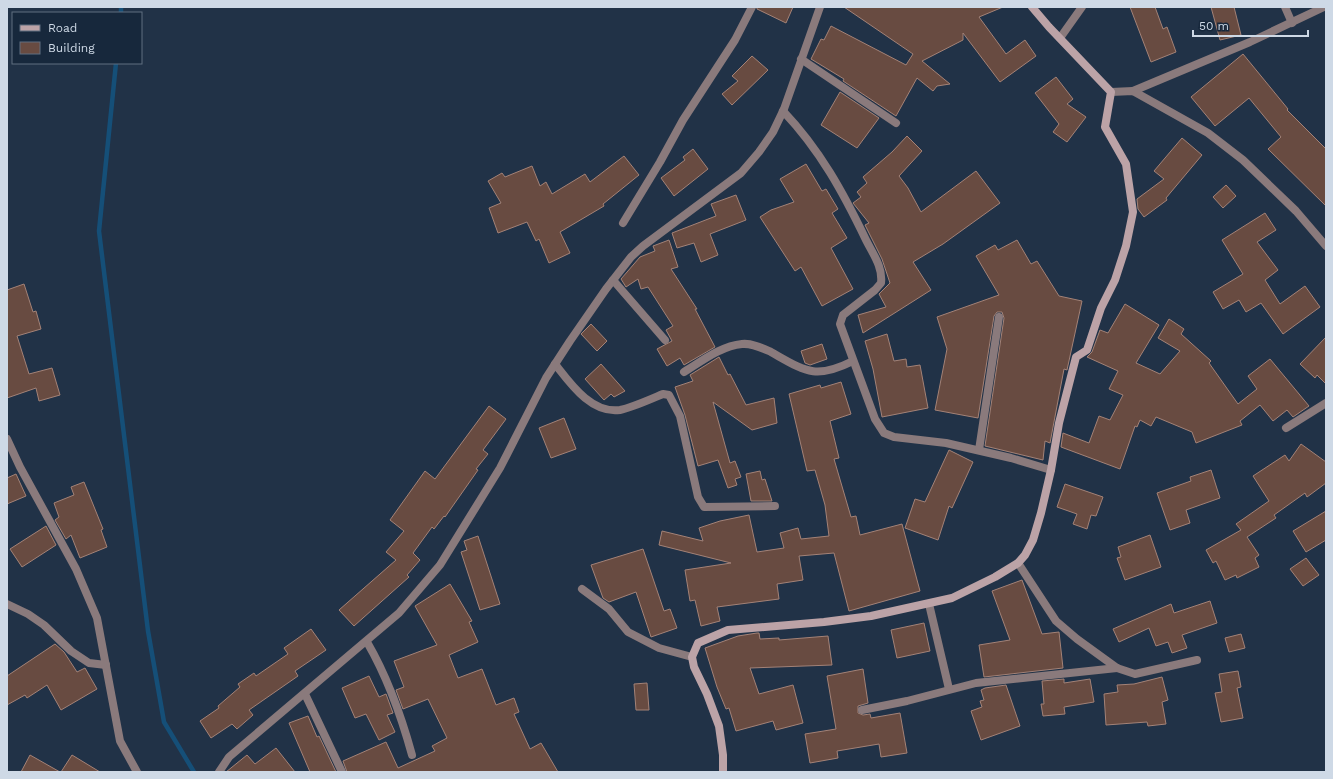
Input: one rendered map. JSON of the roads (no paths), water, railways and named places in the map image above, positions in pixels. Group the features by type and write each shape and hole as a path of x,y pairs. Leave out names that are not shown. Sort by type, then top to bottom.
{"street":[{"path":"623,223 660,162 683,120 735,40 752,7"},
{"path":"219,772 230,757 367,642 408,603 450,551 500,468 555,364 613,280 643,246 741,173 760,152 773,132 783,111 820,7"},
{"path":"1032,7 1111,92 1133,91 1207,61 1324,7"},
{"path":"1060,38 1082,7"},
{"path":"1285,7 1292,23"},
{"path":"801,59 896,123"},
{"path":"1133,91 1208,133 1243,160 1296,211 1326,246"},
{"path":"723,772 723,755 719,726 707,694 694,667 692,657 698,643 728,630 824,622 871,616 952,598 995,577 1018,563 1025,555 1033,540 1051,470 1059,423 1076,357 1087,350 1101,308 1115,280 1126,246 1133,212 1126,164 1105,127 1111,92"},
{"path":"783,111 803,132 825,162 845,196 880,268 881,283 875,290 841,318 840,324 875,419 884,433 894,437 939,442 979,450 1051,470"},
{"path":"613,280 666,340"},
{"path":"979,450 999,318"},
{"path":"684,372 717,352 742,344 759,346 794,366 814,372 837,368 853,361"},
{"path":"555,364 575,389 593,403 605,408 621,410 664,394 669,395 680,416 698,497 704,507 775,506"},
{"path":"1286,428 1326,404"},
{"path":"7,439 20,467 76,569 97,618 120,741 137,772"},
{"path":"1018,563 1056,621 1077,639 1117,668 1135,674 1197,660"},
{"path":"582,589 609,609 628,632 660,648 692,657"},
{"path":"7,604 28,614 44,625 71,651 89,663 106,665"},
{"path":"929,604 948,689"},
{"path":"367,642 392,691 412,755"},
{"path":"862,710 907,701 976,682 1117,668"},
{"path":"304,694 342,772"}],"waterway":[{"path":"121,7 121,12"},
{"path":"116,64 99,231 148,631 164,722 194,772"}]}
